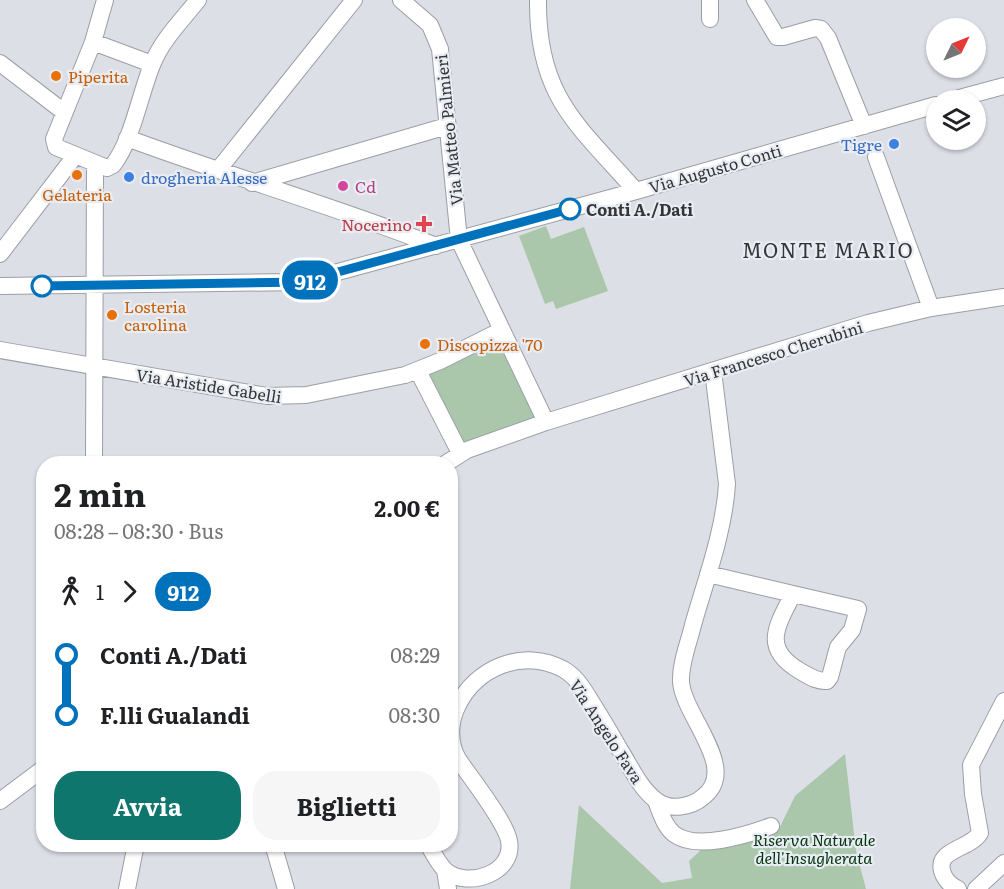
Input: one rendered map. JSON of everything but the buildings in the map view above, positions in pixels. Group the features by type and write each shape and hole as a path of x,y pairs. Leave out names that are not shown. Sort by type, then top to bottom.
{"street":[{"path":"105,0 93,42 64,112 54,144 59,149 107,168 113,165 127,138 152,64 166,41 198,0"},
{"path":"218,171 354,0"},
{"name":"Via Matteo Palmieri","path":"401,0 427,22 436,36 443,65 459,240 546,422"},
{"path":"538,0 538,22 544,58 550,80 560,102 580,130 636,191"},
{"path":"710,0 710,18"},
{"path":"754,0 777,37 815,28 823,32 832,47 864,126"},
{"path":"93,42 152,64"},
{"path":"0,63 64,112"},
{"path":"986,91 1004,86"},
{"name":"Via Augusto Conti","path":"0,286 301,282 636,191 926,108"},
{"path":"252,183 447,126"},
{"path":"127,138 436,246"},
{"path":"0,254 75,156"},
{"path":"876,157 931,308"},
{"path":"94,456 96,164"},
{"name":"Via Francesco Cherubini","path":"456,456 546,422 713,371 931,308 1004,297"},
{"name":"Via Aristide Gabelli","path":"0,350 95,368 267,396 287,397 342,389 418,371 502,330"},
{"path":"418,371 460,453"},
{"path":"656,801 669,807 691,804 705,796 716,780 715,762 684,697 681,681 687,648 726,498 727,484 713,371"},
{"path":"708,574 858,609 852,630 838,648 831,677 827,681 817,680 794,667 777,649 775,631 793,594"},
{"name":"Via Angelo Fava","path":"458,708 466,691 479,678 501,665 533,660 553,665 574,676 642,787 656,801"},
{"path":"958,889 946,880 941,864 942,858 976,839 980,833 971,765 1004,700"},
{"name":"Via Angelo Fava","path":"445,870 464,879 476,879 497,868 508,854 510,843 504,826 458,759"},
{"path":"0,801 36,774"},
{"path":"656,801 665,824 673,833 694,842 711,841 771,826"},
{"path":"127,889 134,852"},
{"path":"275,852 286,889"},
{"path":"433,852 445,870 448,889"},
{"path":"976,889 1004,863"}],"green space":[{"path":"546,226 551,239 584,227 608,291 556,309 553,301 545,304 519,236"},
{"path":"499,336 540,418 462,445 426,371"},
{"name":"Riserva Naturale dell'Insugherata","path":"845,754 856,851 866,889 570,889 579,805 662,883 692,878 689,861 702,849 778,831 795,796"}],"bus line":[{"name":"912","path":"42,286 301,282 570,209"}],"place":[{"name":"Piperita","path":"56,76"},
{"name":"Tigre","path":"894,144"},
{"name":"Gelateria","path":"77,175"},
{"name":"drogheria Alesse","path":"129,177"},
{"name":"Cd","path":"343,186"},
{"name":"Conti A./Dati","path":"570,209"},
{"name":"Nocerino","path":"424,224"},
{"name":"Losteria carolina","path":"112,315"},
{"name":"Discopizza '70","path":"425,344"}],"district":[{"name":"MONTE MARIO","path":"828,249"}]}
